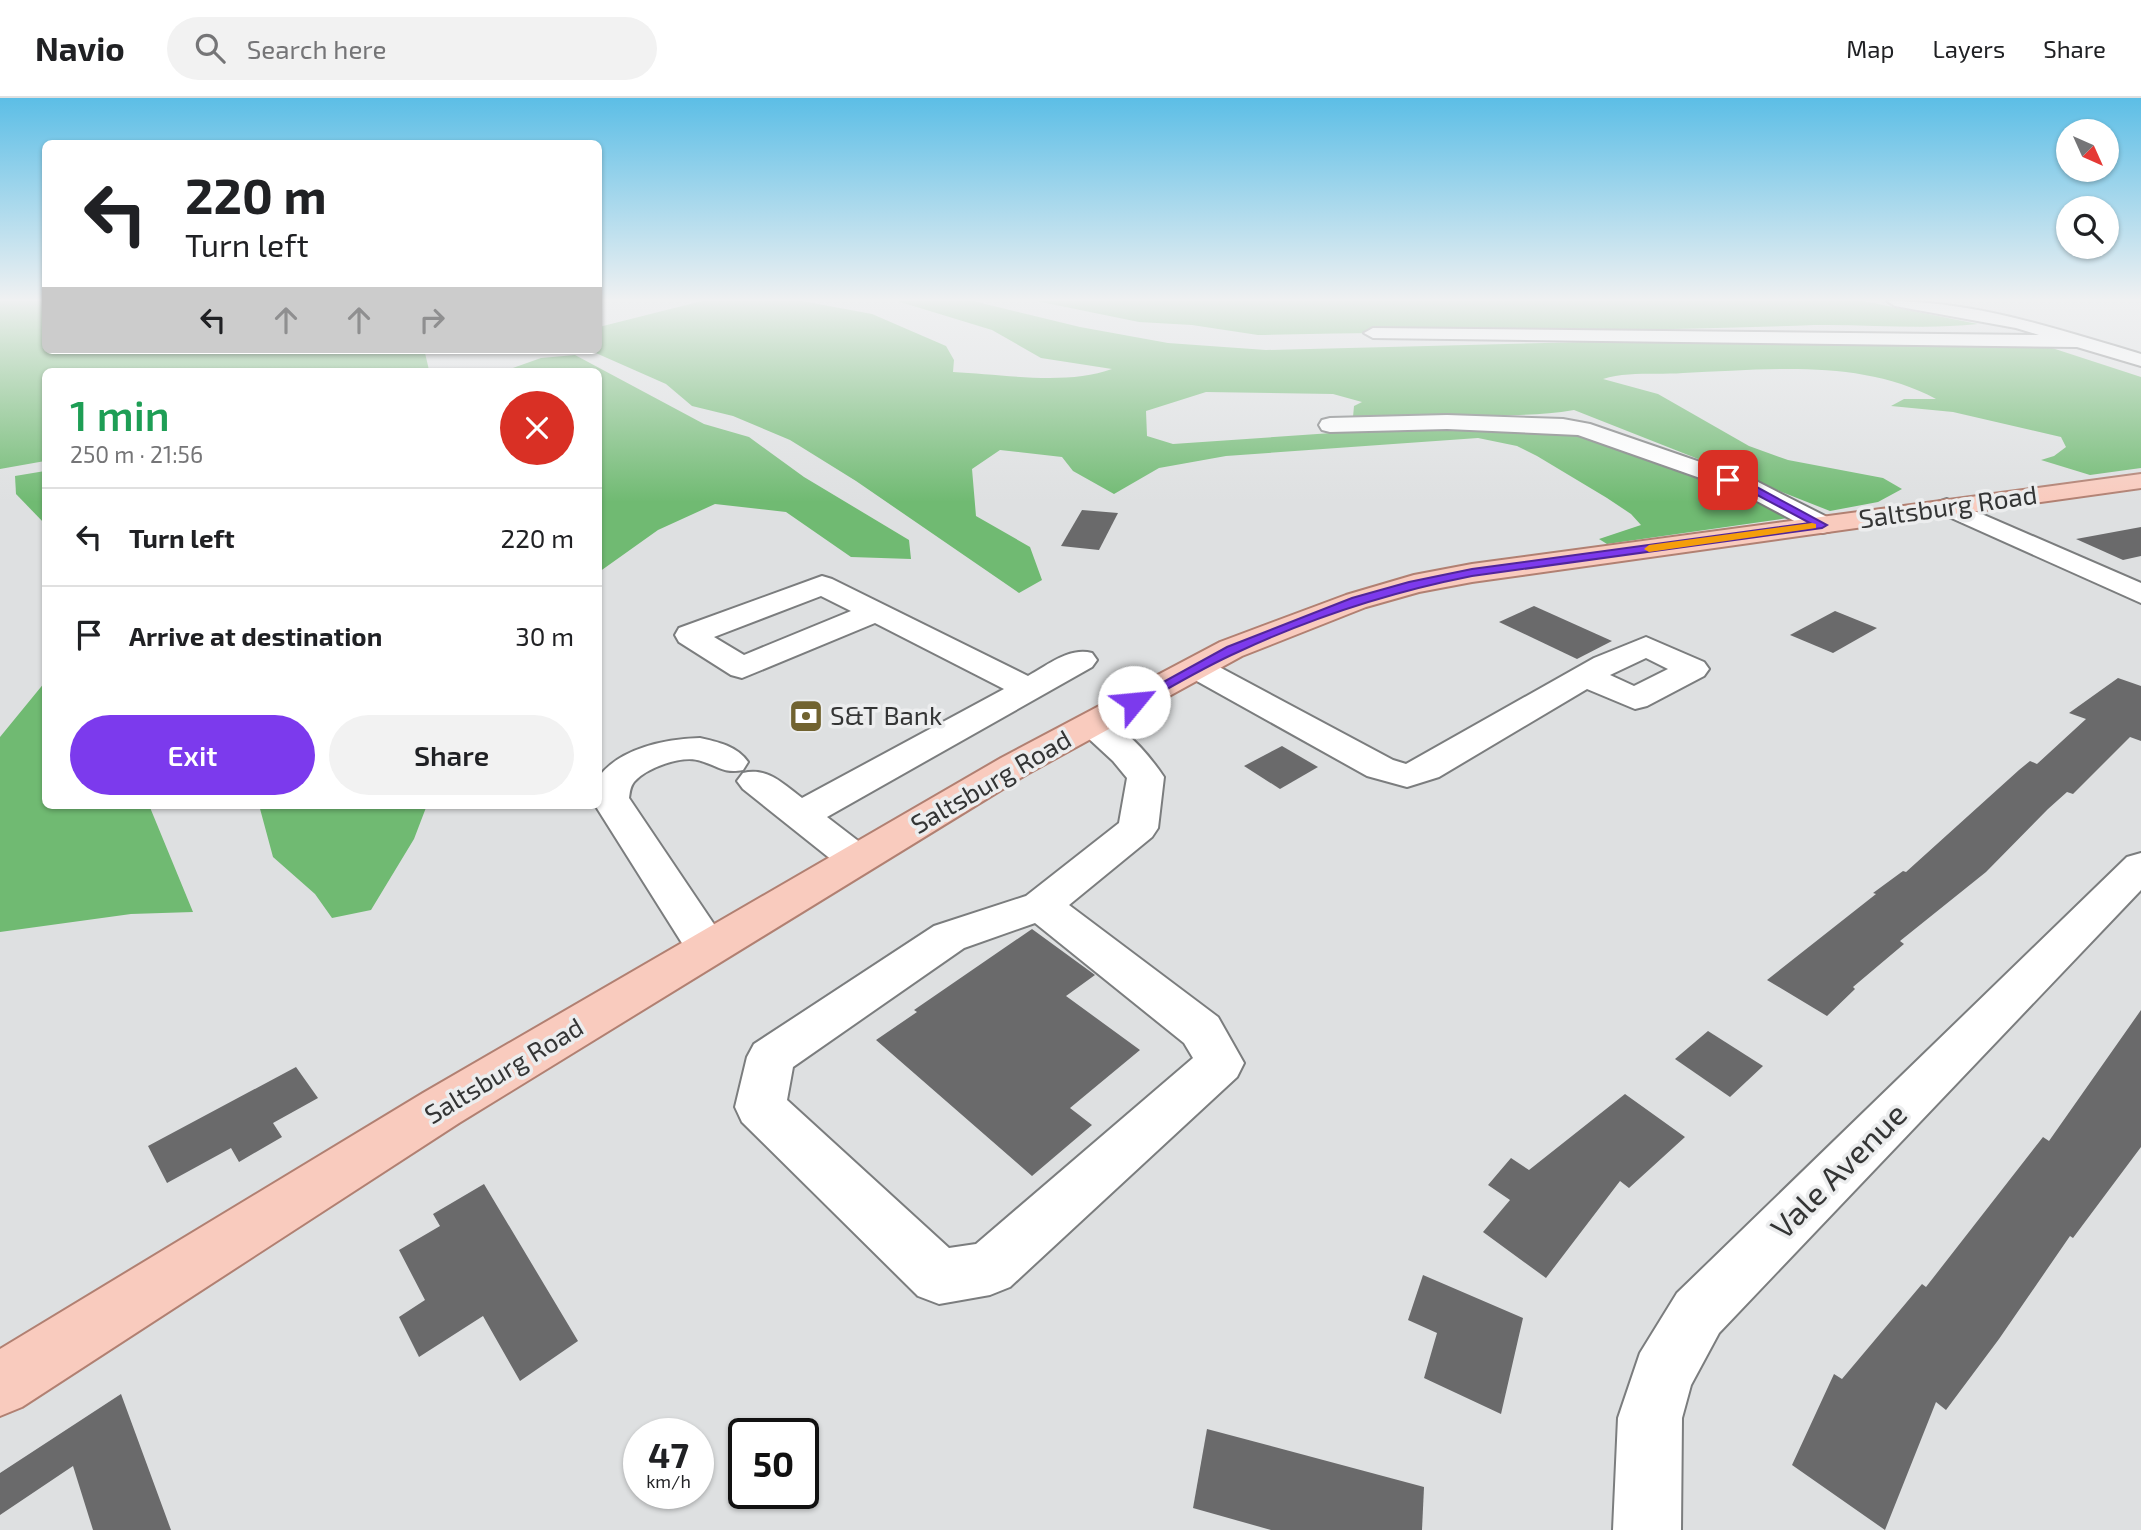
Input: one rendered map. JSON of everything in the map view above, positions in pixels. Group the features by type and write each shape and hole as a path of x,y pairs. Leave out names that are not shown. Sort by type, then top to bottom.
{"main road":[{"name":"Saltsburg Road","path":"0,1385 441,1108 856,859 1014,766 1231,649 1356,601 1414,584 1472,573 2141,481"}],"street":[{"path":"1331,425 1447,422 1582,429 1749,487 1822,525"},
{"path":"1947,507 2141,594"},
{"path":"876,612 742,668 690,635 822,584 1029,689"},
{"path":"799,816 1081,660"},
{"path":"1198,668 1380,768 1407,776 1426,769 1585,676"},
{"path":"1041,906 1201,1030 1220,1063 990,1268 939,1277 760,1107 771,1057 949,937 1041,906 1138,828 1146,777 1126,753 1091,725"},
{"path":"708,948 610,798 618,775 656,755 708,750 743,771 856,859"},
{"name":"Vale Avenue","path":"1647,1530 1650,1418 1662,1375 1698,1313 2141,866"}],"green space":[{"path":"0,368 428,368 42,368 42,462 0,469"},
{"path":"629,368 953,368 953,372 1054,378 1094,374 1112,369 1104,368 2113,368 2141,377 2141,468 2090,475 2041,460 2054,456 2066,447 2061,437 1953,412 1891,406 1904,399 1936,399 1907,386 1844,372 1779,369 1632,374 1603,379 1658,394 1749,446 1788,460 1883,478 1902,489 1878,502 1830,511 1574,410 1523,415 1368,418 1353,417 1354,406 1362,402 1333,394 1206,392 1146,411 1147,436 1173,444 1390,429 1552,431 1615,442 1766,503 1788,518 1607,544 1599,539 1641,525 1631,514 1607,498 1537,456 1517,446 1478,438 1226,456 1159,468 1114,494 1073,471 1062,457 1000,450 972,469 976,516 1030,547 1042,580 1019,593 856,481 790,440 733,416 692,406 666,384"},
{"path":"602,369 704,424 749,437 804,477 909,540 911,559 851,557 786,512 715,504 658,530 602,570"},
{"path":"42,472 42,521 16,494 15,476"},
{"path":"42,686 42,809 151,809 193,912 131,914 0,932 0,737"},
{"path":"260,809 425,809 414,839 371,910 332,918 315,894 273,857"}],"building":[{"path":"1082,510 1118,513 1099,550 1061,546"},
{"path":"2141,527 2141,556 2123,560 2076,539"},
{"path":"1534,606 1612,641 1577,659 1499,622"},
{"path":"1835,611 1877,628 1833,653 1790,635"},
{"path":"2118,678 2141,686 2141,741 2130,737 2073,794 2067,792 1986,872 1900,941 1904,944 1853,987 1855,989 1827,1016 1767,980 1876,894 1873,893 1903,871 1906,872 2030,761 2037,764 2086,719 2069,713"},
{"path":"1282,746 1318,767 1280,789 1244,766"},
{"path":"1032,929 1095,975 1066,996 1140,1050 1070,1108 1092,1125 1032,1176 876,1040 917,1012 914,1010"},
{"path":"2141,1010 2141,1147 2073,1238 2070,1236 1946,1410 1936,1402 1885,1530 1792,1465 1834,1374 1842,1379 1922,1284 1926,1287 2043,1137 2049,1141"},
{"path":"1708,1031 1763,1066 1730,1097 1675,1059"},
{"path":"296,1067 318,1098 273,1123 282,1137 239,1162 231,1148 167,1183 148,1146"},
{"path":"1625,1094 1685,1137 1629,1188 1620,1181 1546,1278 1483,1232 1510,1200 1488,1185 1511,1158 1529,1170"},
{"path":"484,1184 578,1341 520,1381 483,1316 419,1357 399,1317 425,1300 399,1250 440,1226 433,1214"},
{"path":"1423,1275 1523,1318 1501,1414 1424,1378 1437,1333 1408,1320"},
{"path":"121,1394 171,1530 93,1530 73,1466 0,1515 0,1473"},
{"path":"1207,1429 1424,1487 1422,1530 1271,1530 1193,1508"}],"slow traffic":[{"path":"1649,549 1812,526"}],"place":[{"name":"S&T Bank","path":"806,716"}],"route":[{"path":"1134,702 1231,649 1296,622 1414,584 1472,573 1822,525 1749,487 1728,480"}]}
